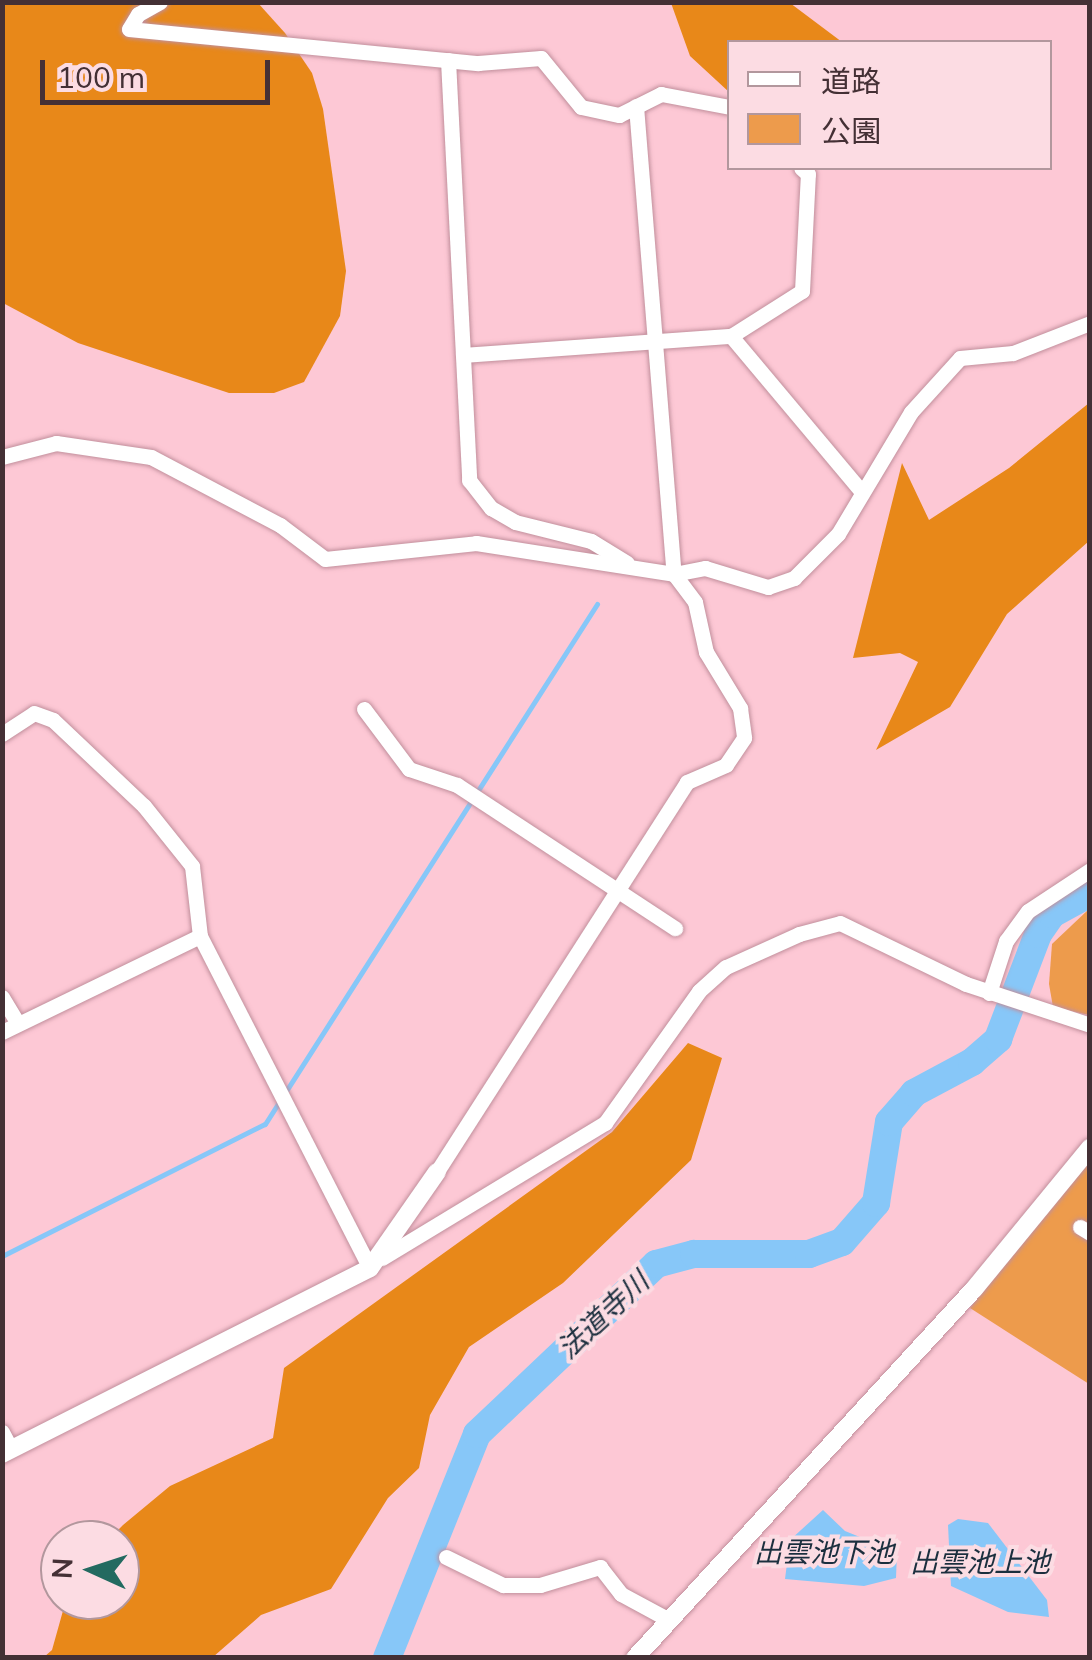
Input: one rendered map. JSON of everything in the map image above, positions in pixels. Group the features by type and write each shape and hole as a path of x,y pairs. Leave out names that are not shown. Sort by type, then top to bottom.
{"street":[{"path":"160,2 138,14 129,29 448,60 541,58 581,106 618,115 661,94 727,106"},
{"path":"448,60 469,480 491,508 514,522 591,541 634,568"},
{"path":"376,1263 687,782 726,765 744,738 740,708 706,652 694,602 674,574 636,106"},
{"path":"463,354 731,336 802,291 808,174 803,170"},
{"path":"2,458 56,442 151,457 280,524 326,558 476,543 674,574 705,568 768,587 794,578 838,534 911,412 960,358 1014,354 1090,323"},
{"path":"731,336 861,491"},
{"path":"364,709 409,769 457,786 675,928"},
{"path":"2,734 34,713 54,720 144,806 192,866 200,936 376,1263"},
{"path":"992,994 1006,942 1028,911 1090,870"},
{"path":"5,1445 376,1263 604,1123 699,991 726,967 799,934 840,923 992,994 1090,1024"},
{"path":"2,997 10,1028 200,936"},
{"path":"635,1658 974,1289 1090,1148"},
{"path":"446,1557 503,1585 540,1585 600,1566 621,1594 670,1620"}],"green space":[{"path":"1089,909 1089,1015 1053,1007 1049,984 1052,944"},
{"path":"1089,1162 1089,1384 970,1308"}],"shaded area":[{"path":"16,2 258,3 285,33 312,73 323,109 346,271 340,316 304,382 274,393 229,393 78,343 3,303 2,6"},
{"path":"671,3 790,3 839,40 727,40 727,90 690,56"},
{"path":"1089,403 1089,541 1007,614 950,707 876,750 918,662 900,653 853,658 902,463 929,520 1009,468"},
{"path":"688,1043 722,1058 691,1160 563,1283 469,1347 430,1415 419,1468 388,1498 331,1589 261,1615 213,1657 44,1657 52,1650 60,1620 140,1620 140,1520 129,1520 170,1486 273,1438 284,1368 612,1132"}],"water":[{"name":"出雲池下池","path":"823,1510 845,1531 897,1552 896,1578 864,1586 785,1579 790,1540"},
{"name":"出雲池上池","path":"958,1519 988,1523 1047,1600 1049,1617 1008,1612 951,1586 948,1525"}],"waterway":[{"path":"2,1256 265,1124 597,604"},
{"name":"法道寺川","path":"387,1658 477,1434 656,1264 694,1254 809,1254 842,1242 876,1203 889,1122 914,1093 972,1062 998,1039 1038,934 1052,914 1090,893"}]}
